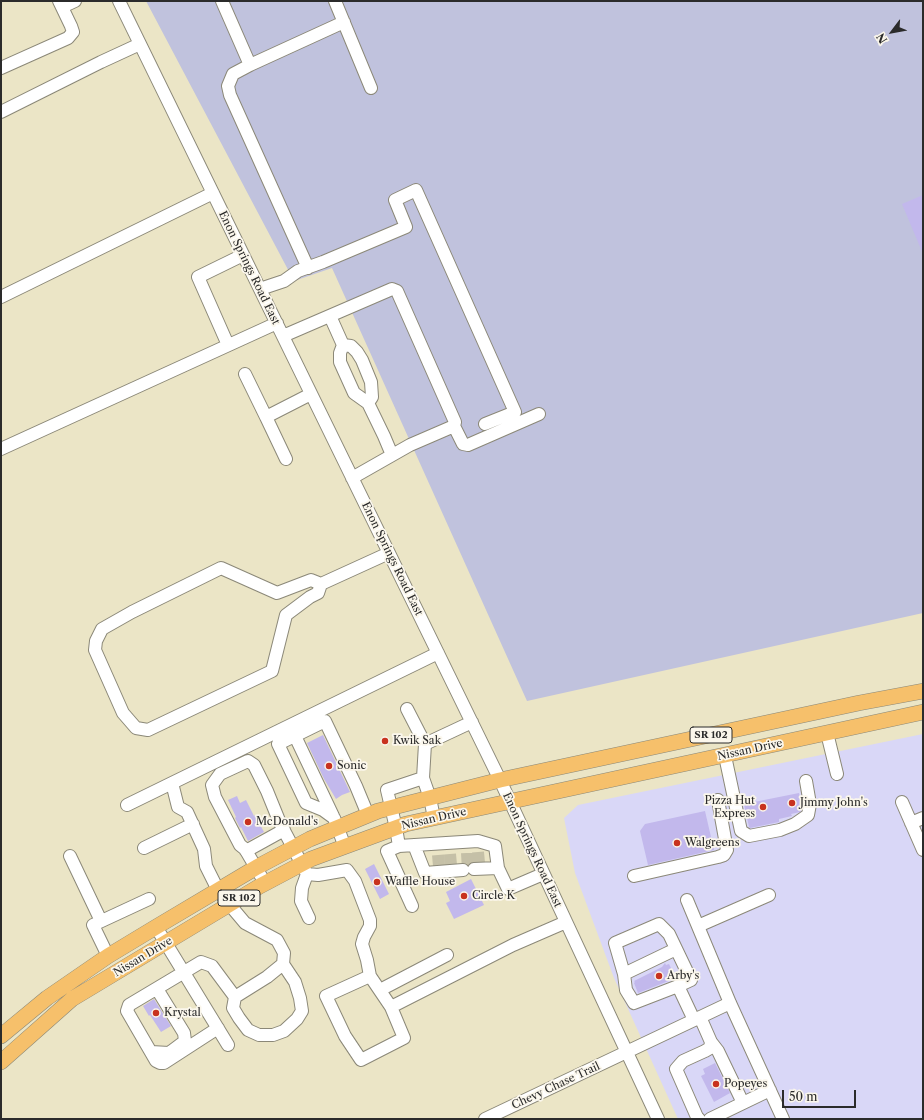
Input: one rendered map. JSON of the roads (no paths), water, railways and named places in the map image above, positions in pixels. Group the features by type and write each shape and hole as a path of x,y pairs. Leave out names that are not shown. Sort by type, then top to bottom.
{"main road":[{"name":"Nissan Drive","path":"1,1036 47,998 108,956 256,867 310,839 336,823 500,780 859,703 923,691"},
{"name":"Nissan Drive","path":"1,1062 72,999 265,883 304,869 311,859 406,824 923,712"}],"street":[{"path":"1,68 68,38 73,32 72,26 60,4 75,1"},
{"name":"Enon Springs Road East","path":"119,1 500,780 658,1119"},
{"path":"222,1 250,65"},
{"path":"335,1 371,88"},
{"path":"308,268 230,95 228,86 233,74 344,22"},
{"path":"1,112 140,44"},
{"path":"260,290 284,281 298,271 406,227 395,200 416,190 514,412 485,424"},
{"path":"1,297 213,193"},
{"path":"228,345 198,277 243,255"},
{"path":"283,336 392,289 397,291 455,422 454,426 462,444 468,445 539,414"},
{"path":"330,316 343,345 340,362 354,393 368,403 392,455"},
{"path":"1,449 276,323"},
{"path":"343,345 351,346 362,360 371,382 372,397 368,403"},
{"path":"245,374 286,459"},
{"path":"266,418 311,394"},
{"path":"352,478 410,445 454,426"},
{"path":"321,584 312,580 277,593 221,568 132,612 102,629 96,641 95,650 123,713 136,728 148,730 272,671 286,615 310,597 318,593 321,584 389,553"},
{"path":"127,805 242,749 275,739 324,716 438,654"},
{"path":"407,709 425,744 423,778 430,798 434,818"},
{"path":"275,739 295,736 324,716"},
{"path":"324,716 368,815"},
{"path":"425,744 472,722"},
{"path":"827,734 837,774"},
{"path":"295,736 336,823 345,847"},
{"path":"275,739 306,803 323,810 336,823"},
{"path":"242,749 248,761 254,765 304,869 301,901 309,918"},
{"path":"724,756 741,831 749,836 780,830 795,824 808,815 810,804 806,781"},
{"path":"248,761 220,774 212,785 215,796 236,838 246,851 265,883"},
{"path":"399,846 387,790 423,778"},
{"path":"172,783 178,807 187,812 193,824 204,849 206,866 218,890 244,923 277,940 284,953 283,964 295,982 302,1011 297,1019 284,1031 273,1035 259,1035 248,1030 238,1018 233,1008 235,997 212,966 201,962 129,1005 127,1011 156,1061 160,1063 164,1063 218,1028"},
{"path":"634,876 724,855 727,850 718,800"},
{"path":"902,802 923,850"},
{"path":"911,823 923,818"},
{"path":"144,848 193,824"},
{"path":"246,851 284,830"},
{"path":"414,845 426,873 459,858 495,846 498,868 508,889 543,874"},
{"path":"412,906 387,851 399,846 414,845 498,868"},
{"path":"70,856 101,921"},
{"path":"304,869 318,875 347,870 355,881 370,920 370,926 362,944 370,976 391,1007 404,1038 361,1060 345,1036 326,996 370,976"},
{"path":"698,926 769,895"},
{"path":"108,956 93,925 150,899"},
{"path":"687,900 730,1003 783,1119"},
{"path":"391,1007 513,945 566,922"},
{"path":"659,924 669,934 676,949 691,980 634,1003 626,990 624,974 615,943 659,924"},
{"path":"156,927 228,1045"},
{"path":"624,974 676,949"},
{"path":"380,990 447,955"},
{"path":"235,997 267,977 283,964"},
{"path":"420,968 431,987"},
{"path":"678,986 718,1052 743,1103"},
{"path":"159,988 195,1043"},
{"path":"151,1052 169,1053 186,1041 184,1033 159,988"},
{"name":"Chevy Chase Trail","path":"485,1119 730,1003"},
{"path":"699,1119 676,1069 683,1061 710,1048 711,1042"},
{"path":"710,1119 770,1090"}],"tunnel":[{"path":"478,852 479,863"},
{"path":"467,853 468,870"},
{"path":"450,854 451,865"},
{"path":"438,855 439,866"}],"place":[{"name":"Kwik Sak","path":"385,741"},
{"name":"Sonic","path":"329,766"},
{"name":"Jimmy John's","path":"792,803"},
{"name":"Pizza Hut Express","path":"763,807"},
{"name":"McDonald's","path":"248,822"},
{"name":"Walgreens","path":"677,843"},
{"name":"Waffle House","path":"377,882"},
{"name":"Circle K","path":"464,896"},
{"name":"Arby's","path":"659,976"},
{"name":"Krystal","path":"156,1013"},
{"name":"Popeyes","path":"716,1084"}]}
